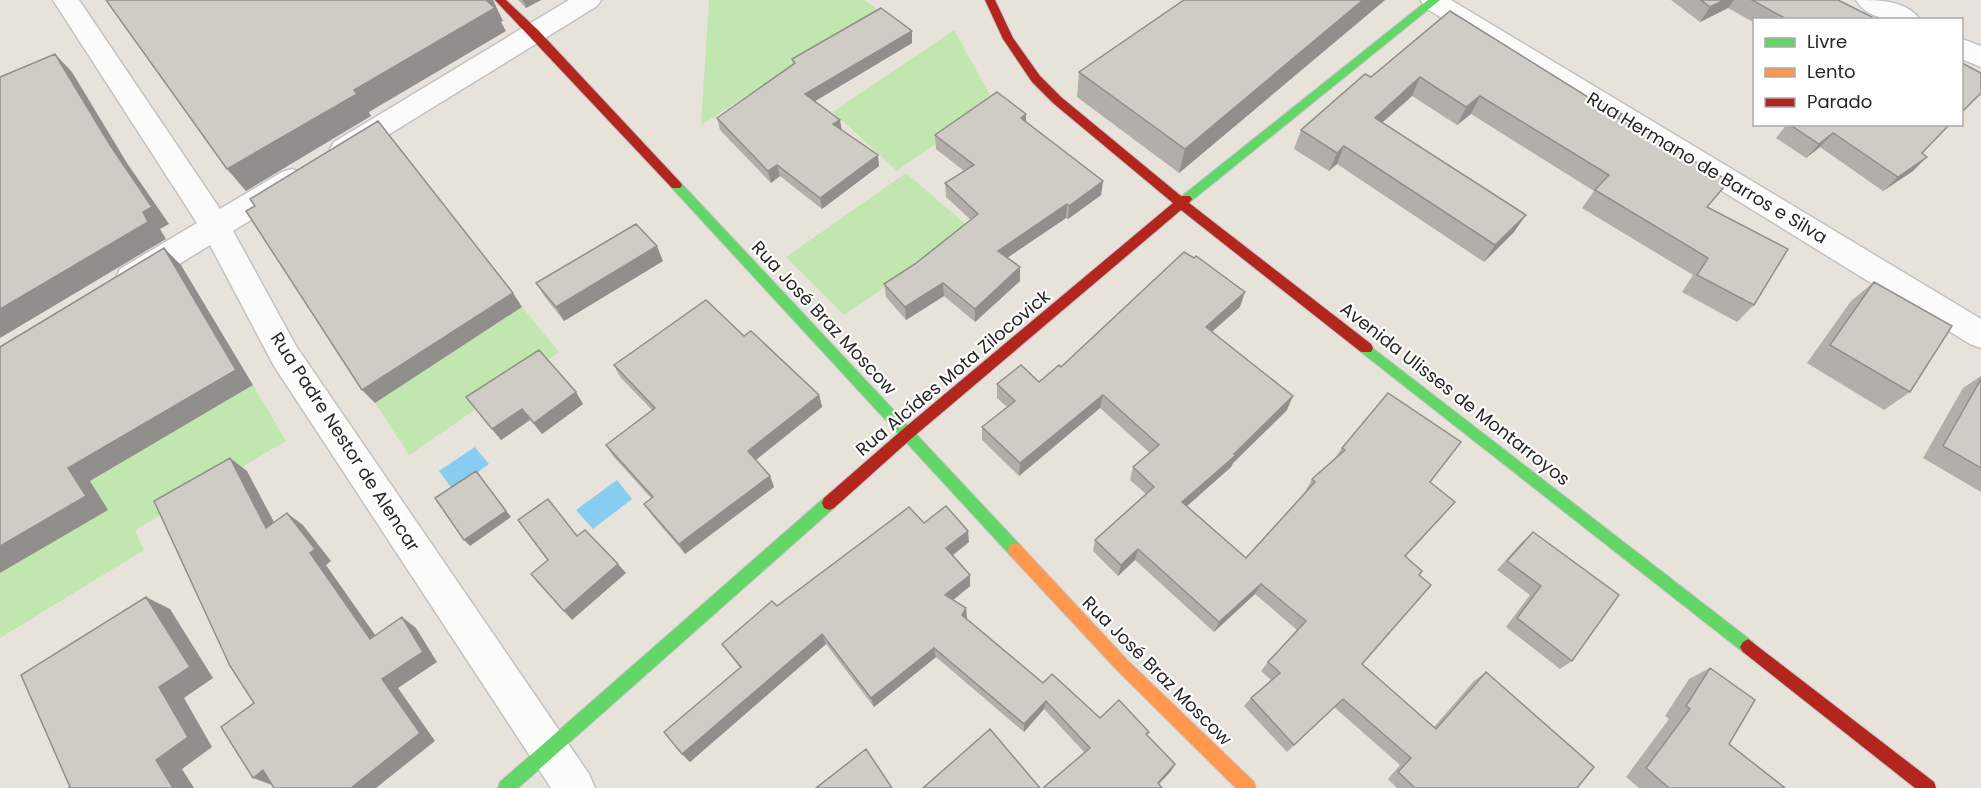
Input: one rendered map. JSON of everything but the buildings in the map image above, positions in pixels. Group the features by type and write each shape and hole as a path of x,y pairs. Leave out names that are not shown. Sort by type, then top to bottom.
{"street":[{"name":"Rua Padre Nestor de Alencar","path":"66,0 215,226 285,356 575,788"},
{"name":"Rua José Braz Moscow","path":"500,0 534,33 1122,665 1248,788"},
{"path":"113,288 588,0"},
{"name":"Avenida Ulisses de Montarroyos","path":"990,0 1008,39 1036,79 1057,100 1181,203 1928,788"},
{"name":"Rua Alcídes Mota Zilocovick","path":"506,788 907,434 1181,203 1433,0"},
{"name":"Rua Hermano de Barros e Silva","path":"1433,0 1981,335"},
{"path":"1869,0 1903,18"},
{"path":"1963,49 1981,58"}],"green space":[{"path":"709,0 865,0 879,11 701,125"},
{"path":"954,30 994,102 897,171 833,112"},
{"path":"906,173 970,228 844,315 786,257"},
{"path":"522,307 559,352 409,455 375,403"},
{"path":"253,385 286,441 135,530 144,550 0,638 0,573 107,510 90,481"}],"water":[{"path":"475,447 489,464 453,490 439,471"},
{"path":"617,480 632,499 593,529 576,510"}],"traffic: fast":[{"path":"1186,199 1435,0"},
{"path":"676,185 1015,550"},
{"path":"1366,348 1748,647"},
{"path":"506,788 829,503"}],"traffic: slow":[{"path":"1015,550 1122,665 1248,788"}],"traffic: jam":[{"path":"500,0 534,33 676,185"},
{"path":"990,0 1008,39 1036,79 1057,100 1181,203 1366,348"},
{"path":"829,503 907,434 1186,199"},
{"path":"1748,647 1928,788"}]}
